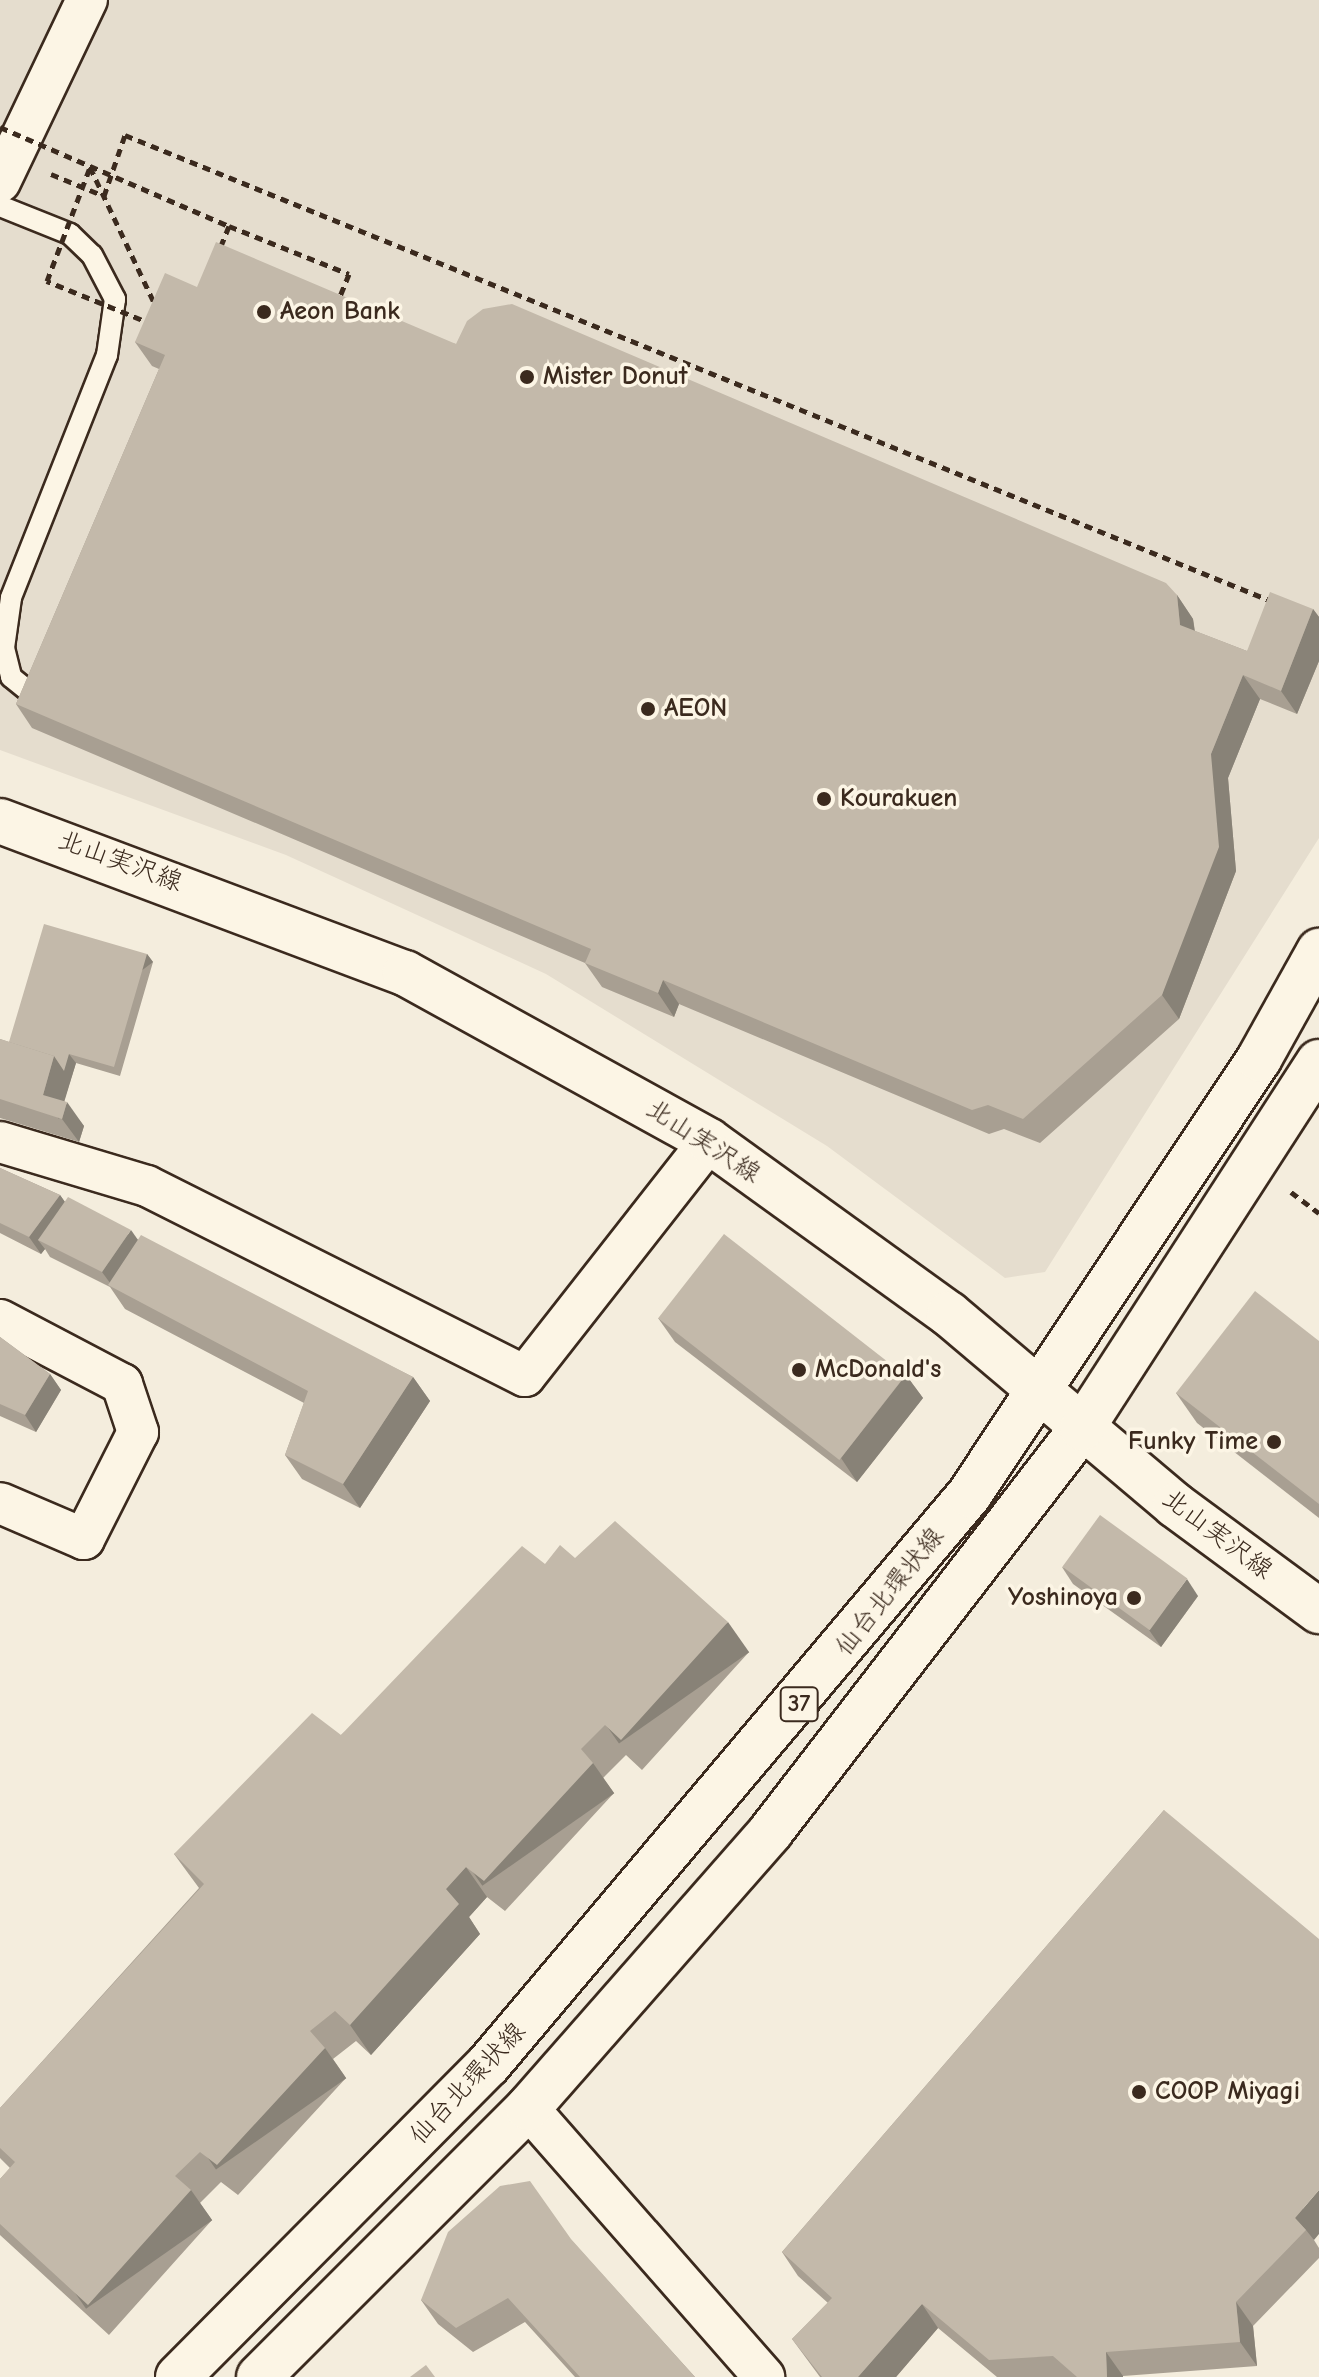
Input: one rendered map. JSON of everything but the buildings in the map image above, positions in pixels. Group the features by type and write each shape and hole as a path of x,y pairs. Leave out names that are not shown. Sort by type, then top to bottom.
{"main road":[{"name":"北山実沢線","path":"0,821 405,973 709,1141 949,1314 1082,1428 1319,1611"},
{"name":"仙台北環状線","path":"178,2377 488,2065 643,1890 969,1495 1042,1395 1259,1059 1319,951"},
{"name":"仙台北環状線","path":"259,2377 528,2108 771,1831 1082,1428 1319,1062"}],"street":[{"path":"4,156 87,0"},
{"path":"0,1142 147,1186 525,1376 709,1141"},
{"path":"0,1320 122,1384 138,1432 84,1539 0,1503"},
{"path":"528,2108 764,2377"}],"lane":[{"path":"0,206 70,234 92,255 115,299 107,355 11,598 4,648 11,677 43,703"}],"path":[{"path":"4,156 104,196 125,135 1290,608"},
{"path":"4,156 90,167 349,274 334,309"},
{"path":"90,167 135,262 167,330 47,281 90,167"},
{"path":"213,265 229,226"},
{"path":"1286,1187 1319,1213"}],"shaded area":[{"path":"0,0 1319,0 1319,838 1045,1272 1005,1278 827,1146 546,974 286,855 0,750"}],"place":[{"name":"Aeon Bank","path":"264,312"},
{"name":"Mister Donut","path":"527,377"},
{"name":"AEON","path":"648,709"},
{"name":"Kourakuen","path":"824,799"},
{"name":"McDonald's","path":"799,1370"},
{"name":"Funky Time","path":"1274,1442"},
{"name":"Yoshinoya","path":"1134,1598"},
{"name":"COOP Miyagi","path":"1139,2092"}]}
